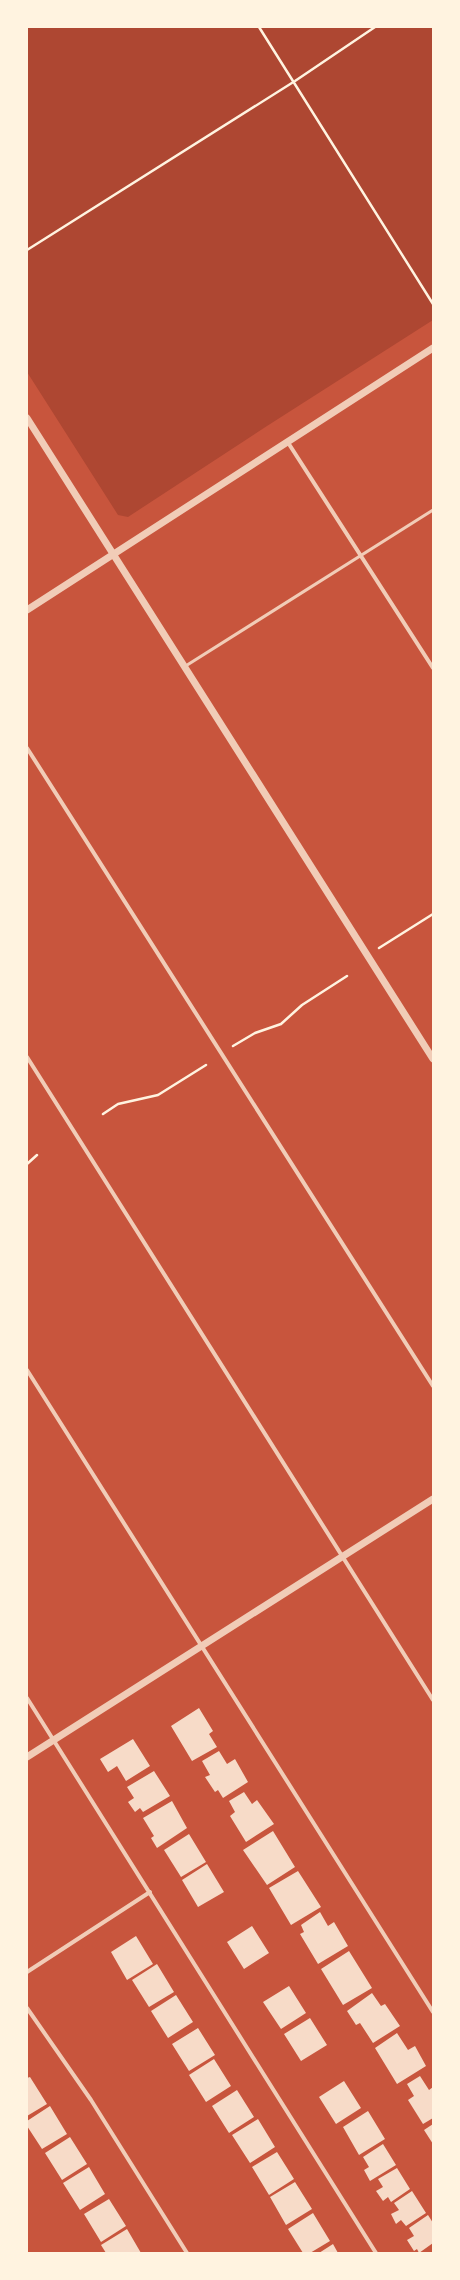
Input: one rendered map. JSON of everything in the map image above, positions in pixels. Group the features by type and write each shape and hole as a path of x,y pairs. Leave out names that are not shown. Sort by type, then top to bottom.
{"street":[{"path":"27,610 286,441 433,348"},
{"path":"27,418 433,1059"},
{"path":"286,441 362,556 433,668"},
{"path":"27,748 433,1386"},
{"path":"27,1057 433,1700"},
{"path":"27,1370 433,2012"},
{"path":"27,1757 344,1557 433,1499"},
{"path":"27,1698 376,2253"},
{"path":"27,1972 150,1892"},
{"path":"27,2008 91,2100 186,2253"}],"lane":[{"path":"184,667 433,510"}],"path":[{"path":"259,27 295,81 433,304"},
{"path":"27,250 295,81 375,27"},
{"path":"380,948 433,914"},
{"path":"233,1046 255,1033 281,1024 302,1004 347,976"},
{"path":"103,1114 118,1104 158,1095 206,1065"},
{"path":"27,1164 38,1155"}],"shaded area":[{"path":"27,27 433,27 433,320 128,517 118,515 27,372"}],"building":[{"path":"199,1708 213,1731 209,1734 217,1747 192,1761 171,1726"},
{"path":"133,1739 150,1766 126,1781 117,1766 108,1772 100,1759"},
{"path":"219,1751 227,1764 235,1759 248,1782 223,1798 218,1790 215,1792 205,1777 210,1775 202,1761"},
{"path":"154,1771 170,1796 143,1812 140,1808 135,1812 128,1802 134,1798 127,1787"},
{"path":"244,1792 252,1804 257,1800 274,1824 246,1842 230,1816 235,1812 229,1801"},
{"path":"172,1801 187,1828 157,1848 151,1838 154,1836 143,1818"},
{"path":"273,1831 295,1867 267,1885 243,1850"},
{"path":"189,1834 206,1862 181,1877 164,1850"},
{"path":"207,1864 224,1892 198,1907 182,1880"},
{"path":"298,1871 321,1907 291,1925 269,1888"},
{"path":"320,1912 328,1926 334,1922 348,1946 318,1964 300,1934 304,1932 301,1925"},
{"path":"252,1926 269,1953 244,1969 227,1942"},
{"path":"136,1936 153,1964 127,1980 111,1952"},
{"path":"349,1951 372,1988 343,2005 321,1969"},
{"path":"157,1964 174,1992 149,2007 132,1980"},
{"path":"289,1986 306,2013 281,2029 263,2002"},
{"path":"372,1993 381,2006 385,2004 400,2026 373,2043 360,2023 356,2025 347,2011"},
{"path":"176,1995 193,2022 168,2038 151,2011"},
{"path":"310,2018 327,2045 301,2061 284,2034"},
{"path":"198,2028 215,2055 189,2071 172,2044"},
{"path":"397,2033 408,2050 415,2046 426,2066 397,2084 375,2048"},
{"path":"214,2059 231,2086 206,2102 189,2075"},
{"path":"420,2076 429,2090 433,2087 433,2118 423,2124 408,2100 414,2096 407,2084"},
{"path":"30,2077 47,2104 27,2116 27,2078"},
{"path":"344,2081 361,2108 336,2124 319,2097"},
{"path":"237,2090 254,2117 229,2133 212,2106"},
{"path":"50,2106 67,2134 42,2149 27,2126 27,2121"},
{"path":"368,2111 385,2139 359,2155 343,2127"},
{"path":"258,2119 275,2147 250,2163 232,2135"},
{"path":"433,2124 433,2144 424,2130"},
{"path":"70,2137 87,2164 62,2180 45,2153"},
{"path":"383,2144 396,2165 370,2181 364,2170 369,2167 363,2157"},
{"path":"277,2152 294,2179 269,2195 252,2167"},
{"path":"89,2167 105,2194 80,2210 63,2183"},
{"path":"397,2168 410,2189 391,2202 388,2197 383,2201 376,2191 383,2187 378,2179"},
{"path":"295,2182 312,2209 286,2225 270,2197"},
{"path":"412,2191 426,2213 406,2226 401,2220 396,2224 391,2214 399,2210 394,2203"},
{"path":"109,2199 126,2226 101,2242 84,2214"},
{"path":"313,2213 330,2241 310,2253 303,2253 288,2229"},
{"path":"428,2215 433,2223 433,2243 419,2253 417,2249 414,2251 407,2240 414,2236 409,2228"},
{"path":"127,2229 141,2253 106,2253 101,2245"},
{"path":"333,2244 338,2253 319,2253"}]}
